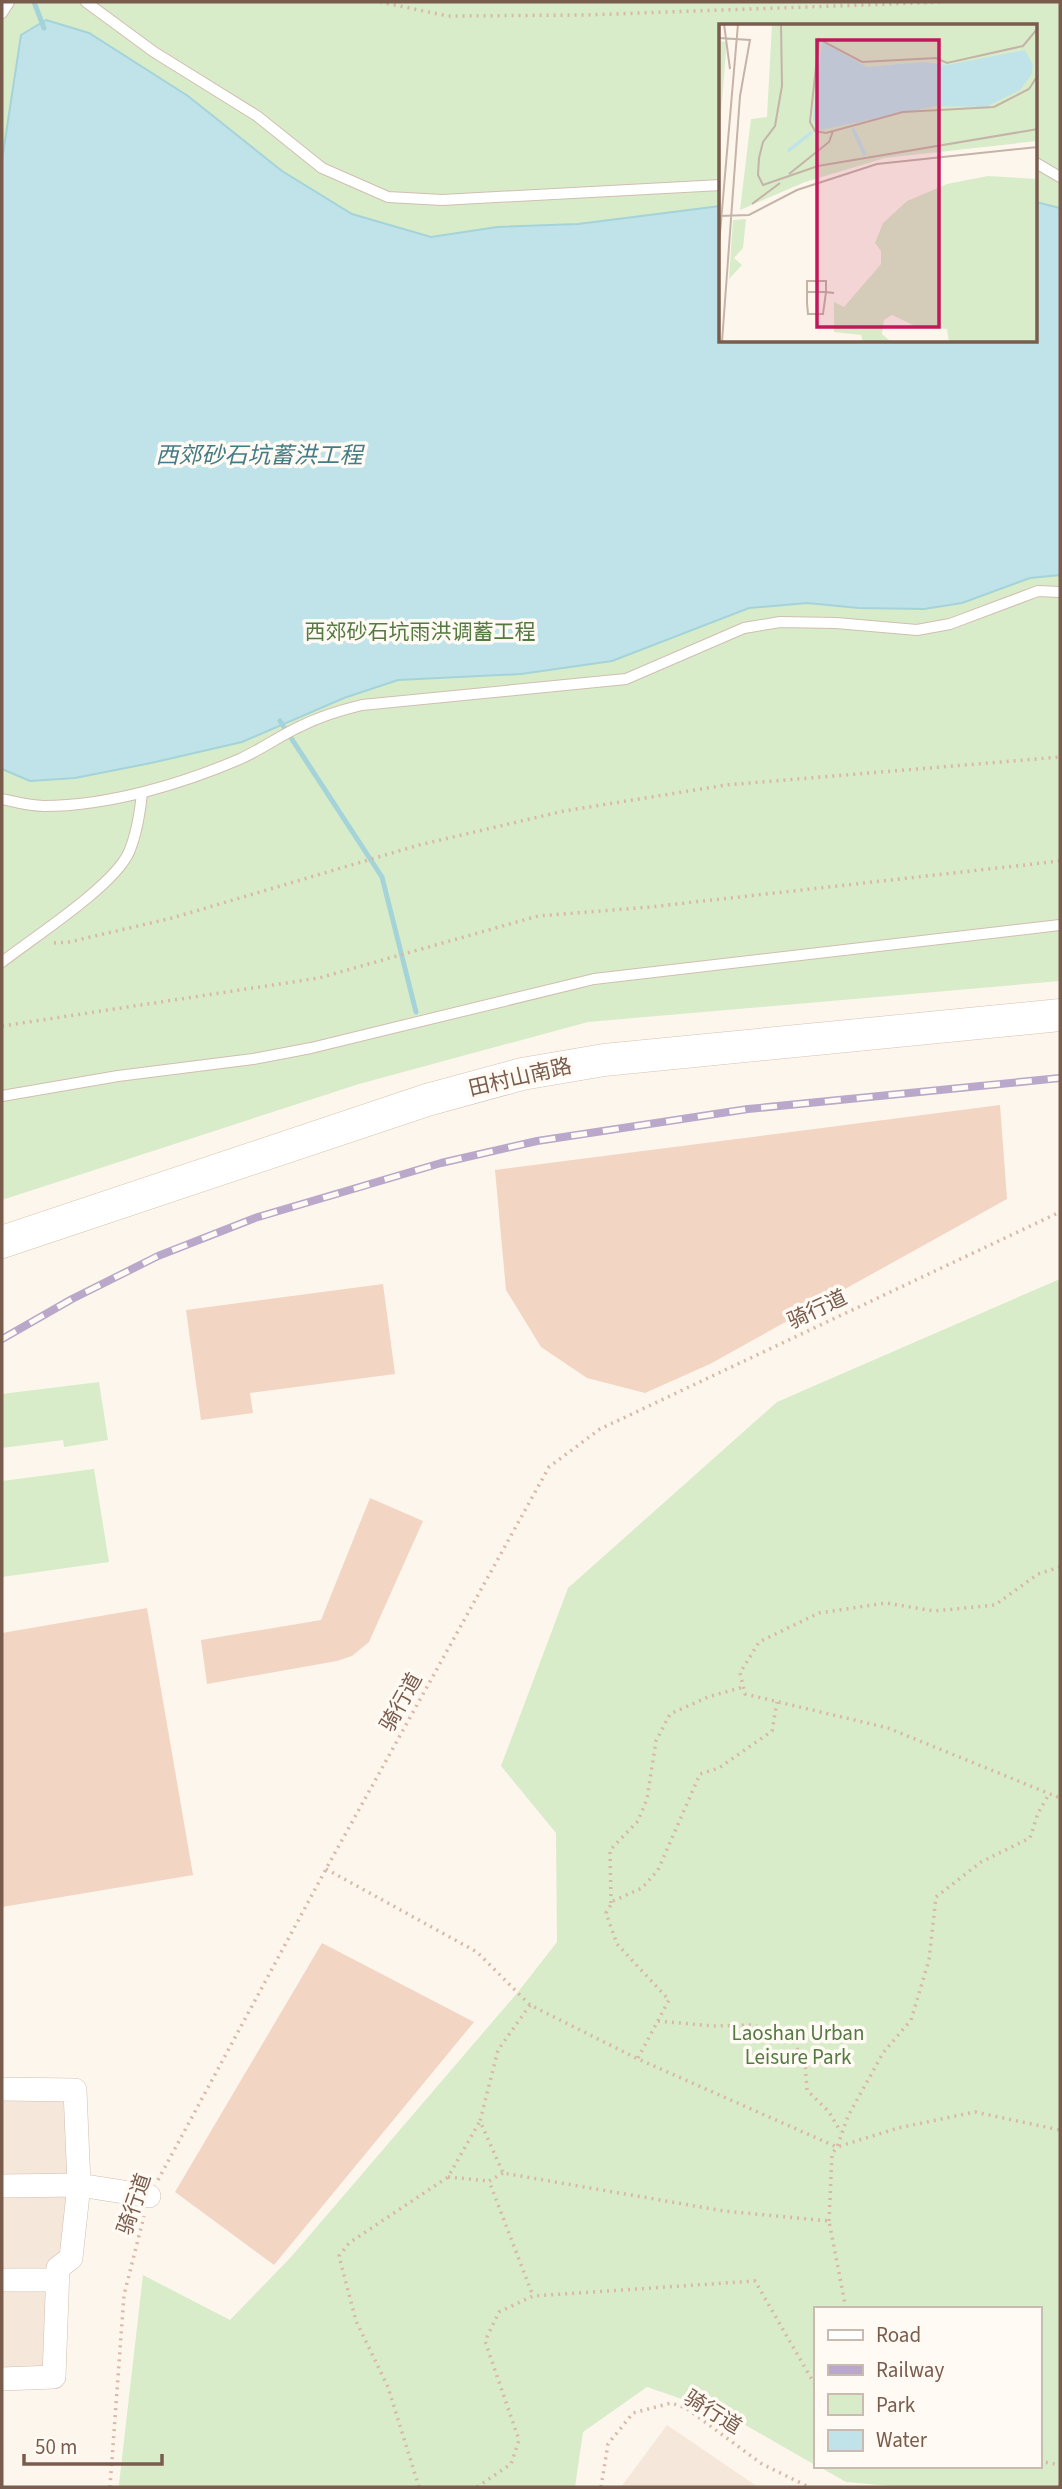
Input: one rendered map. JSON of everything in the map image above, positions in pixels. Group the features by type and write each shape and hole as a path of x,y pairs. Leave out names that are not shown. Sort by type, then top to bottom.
{"main road":[{"name":"田村山南路","path":"2,1220 461,1068 554,1048 728,1027 1060,997"},
{"name":"田村山南路","path":"2,1242 414,1104 522,1074 604,1060 1060,1015"}],"street":[{"path":"2,2089 75,2090 79,2185 71,2258 58,2268 54,2377 2,2379"},
{"path":"2,2186 79,2185 149,2196"},
{"path":"2,2280 58,2280"}],"lane":[{"path":"2,13 9,2"},
{"path":"86,2 154,52 257,116 322,168 388,197 442,200 719,185"},
{"path":"1038,164 1060,177"},
{"path":"2,799 41,806 76,804 142,793 240,759 330,713 362,705 626,679 744,628 780,622 836,623 917,630 950,624 1038,592 1060,592"},
{"path":"2,962 104,884 128,854 139,818 142,793"},
{"path":"2,1096 311,1048 594,979 1060,925"}],"path":[{"path":"380,2 448,16 462,16 586,15 943,2"},
{"path":"25,944 69,942 172,918 419,845 564,811 726,785 1060,757"},
{"path":"2,1026 319,978 538,916 650,907 1060,861"},
{"name":"骑行道","path":"110,2487 124,2295 149,2196 326,1869 549,1467 600,1429 1060,1212"},
{"path":"1060,1567 1038,1574 995,1605 934,1611 886,1603 819,1613 759,1643 740,1673 745,1694 888,1728 1060,1798"},
{"path":"611,1905 610,1850 638,1821 647,1799 656,1741 670,1714 708,1697 743,1687"},
{"path":"638,2059 669,2000 617,1944 606,1913 613,1901 642,1888 658,1870 700,1774 719,1769 772,1731 777,1702"},
{"path":"846,2307 829,2221 832,2154 848,2116 883,2053 911,2020 929,1960 936,1897 981,1862 1030,1838 1038,1813 1049,1794"},
{"path":"326,1869 477,1952 530,2005 638,2059 837,2147 898,2128 975,2112 1060,2130"},
{"path":"419,2487 388,2387 356,2321 339,2256 349,2243 447,2178 480,2121 498,2050 530,2005"},
{"path":"658,2021 713,2026 753,2025 792,2039 805,2063 807,2090 829,2112 841,2132"},
{"path":"480,2121 503,2173"},
{"path":"447,2178 489,2180 503,2173 724,2211 829,2221"},
{"path":"489,2180 533,2297"},
{"path":"477,2487 511,2463 519,2440 485,2341 499,2312 533,2297 755,2281 814,2383"},
{"name":"骑行道","path":"601,2487 608,2444 633,2413 671,2403 686,2408 762,2464 809,2487"},
{"path":"1041,2461 1060,2465"},
{"path":"1059,2487 1060,2481"}],"shaded area":[{"path":"76,2082 59,2388 2,2389 2,2083"},
{"path":"667,2425 758,2487 621,2487"}],"green space":[{"name":"西郊砂石坑雨洪调蓄工程","path":"2,2 1060,2 1060,981 588,1022 359,1084 2,1200"},
{"name":"Laoshan Urban Leisure Park","path":"1060,1279 1060,2487 903,2487 846,2482 822,2468 1041,2468 1041,2307 814,2307 814,2464 728,2415 647,2387 583,2432 575,2487 120,2487 143,2275 230,2320 291,2257 518,1992 557,1942 556,1833 501,1766 568,1588 777,1402"},
{"path":"99,1382 108,1440 64,1447 63,1440 2,1448 2,1394"},
{"path":"94,1469 109,1562 2,1577 2,1481"}],"water":[{"name":"西郊砂石坑蓄洪工程","path":"46,20 89,33 188,96 282,171 352,214 431,237 497,227 578,224 719,206 719,343 1038,343 1038,202 1060,208 1060,575 1030,578 962,603 924,609 859,608 807,603 749,608 612,661 521,674 398,680 344,698 242,742 151,763 75,778 30,781 2,769 2,160 21,35"}],"building":[{"path":"1000,1105 1007,1199 710,1364 645,1393 587,1378 541,1347 506,1290 495,1170"},
{"path":"383,1284 395,1374 250,1393 253,1413 201,1420 186,1310"},
{"path":"370,1498 423,1521 369,1642 352,1656 337,1661 207,1684 201,1640 321,1620"},
{"path":"147,1608 193,1875 2,1907 2,1633"},
{"path":"322,1943 474,2022 274,2265 175,2192"}],"waterway":[{"path":"34,2 44,28"},
{"path":"280,721 382,877 416,1012"}],"railway":[{"path":"2,1339 72,1299 158,1256 255,1218 441,1163 537,1141 748,1109 1060,1078"}]}
